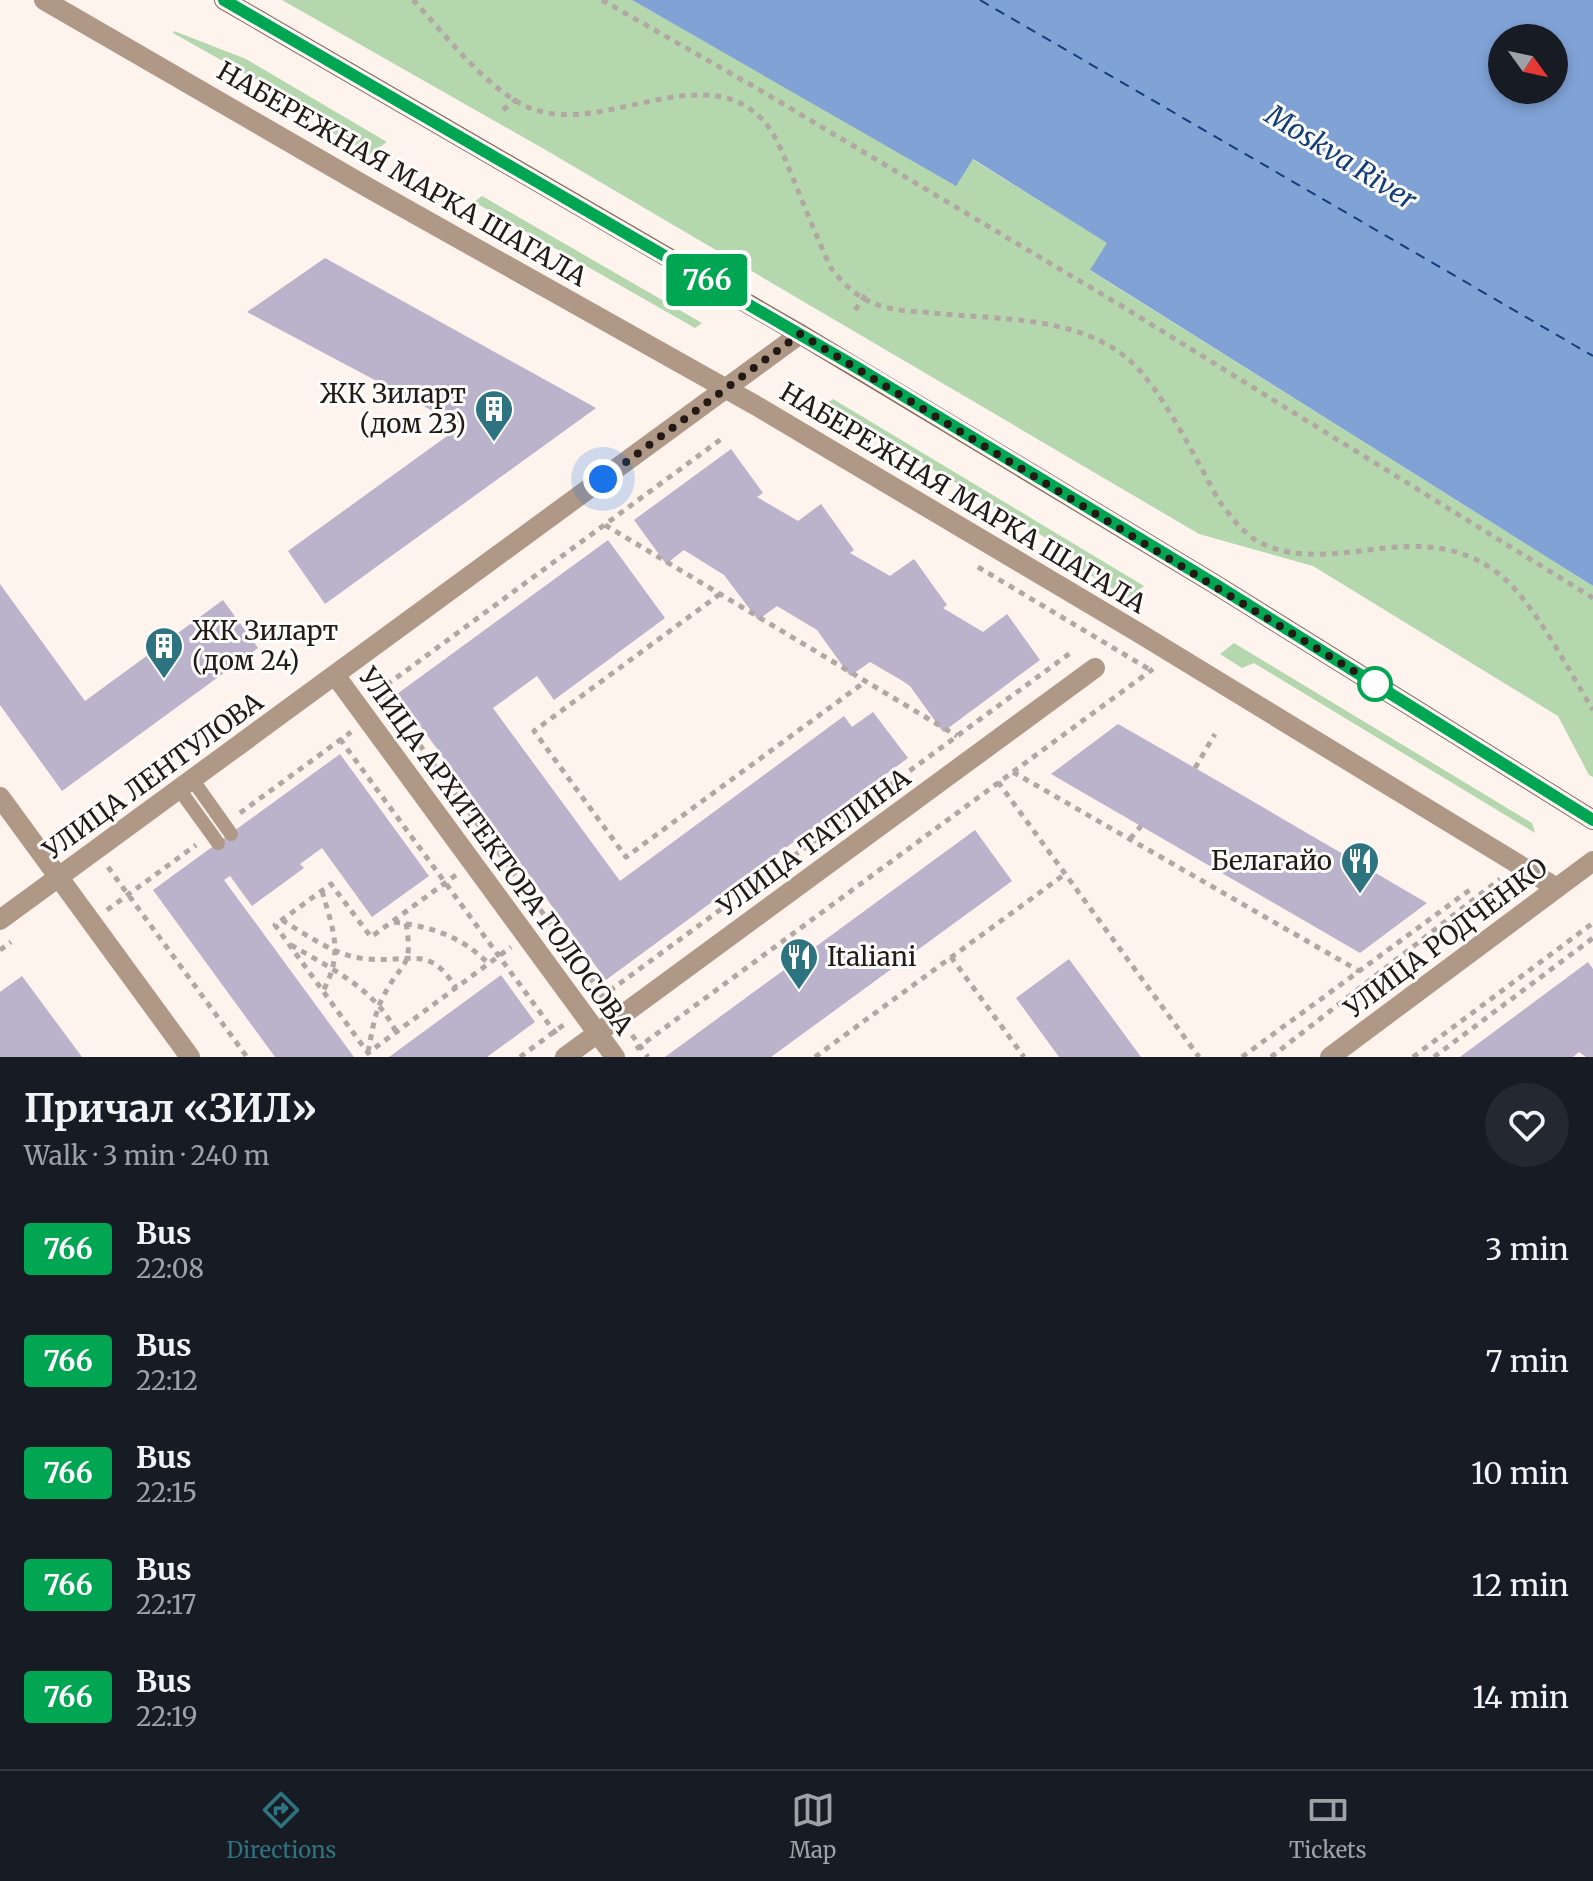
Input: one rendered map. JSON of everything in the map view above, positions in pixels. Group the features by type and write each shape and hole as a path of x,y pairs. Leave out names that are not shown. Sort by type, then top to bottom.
{"main road":[{"path":"224,0 800,334 1213,583 1593,820"}],"street":[{"name":"НАБЕРЕЖНАЯ МАРКА ШАГАЛА","path":"44,0 367,187 726,389 1173,654 1557,888"},
{"name":"УЛИЦА ЛЕНТУЛОВА","path":"0,920 800,334"},
{"name":"УЛИЦА ТАТЛИНА","path":"567,1055 1095,668"},
{"name":"УЛИЦА АРХИТЕКТОРА ГОЛОСОВА","path":"335,675 598,1033 624,1054"},
{"path":"0,797 190,1057"},
{"name":"УЛИЦА РОДЧЕНКО","path":"1330,1057 1593,861"}],"lane":[{"path":"185,784 231,834"},
{"path":"185,784 218,843"}],"path":[{"path":"413,0 487,78 515,101 544,113 571,116 700,94 723,97 743,105 762,119 777,140 831,268 842,282 863,298 897,310 1054,325 1092,335 1129,360 1144,375 1220,502 1231,517 1261,544 1296,554 1409,544 1479,560 1513,586 1527,603 1593,710"},
{"path":"602,0 1133,312 1593,598"},
{"path":"503,110 522,95"},
{"path":"855,310 869,290"},
{"path":"354,700 379,690 724,437"},
{"path":"605,525 957,736"},
{"path":"966,560 1164,678"},
{"path":"720,594 534,731 626,857 866,681"},
{"path":"520,1057 1073,651"},
{"path":"624,1054 640,1046 1173,654"},
{"path":"357,660 648,1057"},
{"path":"354,700 371,679 384,670"},
{"path":"1195,768 1215,734"},
{"path":"340,739 554,1032 567,1055"},
{"path":"1013,772 1359,971"},
{"path":"998,782 1199,1057"},
{"path":"1130,839 1141,826"},
{"path":"96,850 247,1057"},
{"path":"72,897 122,861"},
{"path":"368,1053 275,925 331,884 371,937 473,862"},
{"path":"1271,1057 1501,879 1487,871"},
{"path":"815,1057 1065,874"},
{"path":"1242,1057 1471,889"},
{"path":"322,891 336,950 334,970 323,991"},
{"path":"282,920 316,942 368,959 419,957 433,961 447,972 456,988"},
{"path":"392,922 440,930 474,949 489,964"},
{"path":"368,1053 379,1005 409,957 406,923"},
{"path":"1413,1057 1593,923"},
{"path":"368,1053 527,936"},
{"path":"1434,1057 1593,938"},
{"path":"0,950 12,941"},
{"path":"288,944 356,985 379,1005 396,1032"},
{"path":"951,957 1024,1057"}],"green space":[{"path":"282,0 632,0 955,185 972,159 1108,243 1091,271 1593,586 1593,777 1589,775 1558,716 1313,566 1199,534 544,149"},
{"path":"174,31 246,59 387,142 370,154 327,130 324,118"},
{"path":"482,196 702,323 695,328 474,202"},
{"path":"833,399 1144,586 1128,598 1081,569 1077,557 826,404"},
{"path":"1234,643 1532,823 1535,833 1254,663 1242,668 1220,654"}],"water":[{"name":"Moskva River","path":"632,0 1593,0 1593,586 1090,270 1107,243 973,159 956,186"}],"building":[{"name":"ЖК Зиларт (дом 23)","path":"325,258 596,408 325,604 288,551 461,426 247,312"},
{"path":"731,449 763,493 757,497 798,521 821,504 854,550 850,553 890,576 914,559 947,605 943,608 983,632 1007,614 1040,660 943,732 910,686 901,680 870,662 850,676 817,630 777,606 758,620 724,575 684,550 666,564 634,520"},
{"path":"608,540 665,618 554,700 537,676 493,708 620,881 844,716 852,727 873,712 908,758 606,980 397,694"},
{"name":"ЖК Зиларт (дом 24)","path":"0,584 85,701 223,600 258,648 62,791 0,705"},
{"path":"1118,724 1427,903 1360,953 1051,774"},
{"path":"340,754 429,876 372,917 322,848 300,864 304,868 252,906 230,876 224,880 354,1057 275,1057 153,890"},
{"path":"975,830 1012,881 771,1057 665,1057"},
{"path":"1069,959 1141,1057 1059,1057 1016,998"},
{"path":"1588,962 1593,969 1593,1057 1579,1052 1573,1057 1460,1057"},
{"path":"501,975 535,1022 487,1057 389,1057"},
{"path":"22,976 82,1057 0,1057 0,992"}],"ferry route":[{"path":"980,0 1593,356"}],"bus line":[{"name":"766","path":"224,0 856,367 1213,583 1593,820"}],"place":[{"name":"ЖК Зиларт (дом 23)","path":"494,443"},
{"name":"ЖК Зиларт (дом 24)","path":"164,680"},
{"name":"Белагайо","path":"1360,895"},
{"name":"Italiani","path":"799,991"}],"route":[{"path":"603,479 800,334 1375,684"}]}
